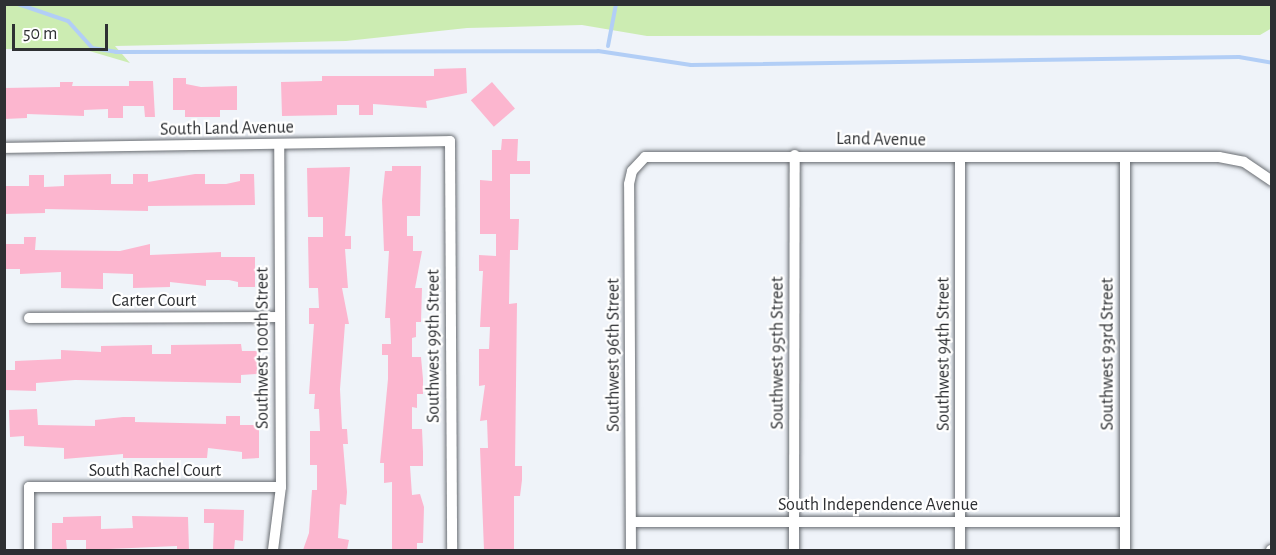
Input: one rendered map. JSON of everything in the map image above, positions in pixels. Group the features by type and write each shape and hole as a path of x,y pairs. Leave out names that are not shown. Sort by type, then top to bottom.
{"street":[{"name":"South Land Avenue","path":"4,148 450,141"},
{"name":"Southwest 99th Street","path":"450,141 452,550"},
{"name":"Southwest 100th Street","path":"273,550 281,487 279,145"},
{"name":"Land Avenue","path":"638,163 659,154 960,158 1230,158 1252,166 1272,181"},
{"name":"Southwest 95th Street","path":"794,550 795,155"},
{"name":"Southwest 94th Street","path":"960,158 960,550"},
{"name":"Southwest 93rd Street","path":"1125,158 1125,550"},
{"name":"Southwest 96th Street","path":"631,550 629,184 638,163"},
{"name":"Carter Court","path":"29,318 280,317"},
{"name":"South Rachel Court","path":"29,550 29,487 281,487"},
{"name":"South Independence Avenue","path":"631,522 1125,522"}],"green space":[{"path":"5,4 1271,4 1272,28 1260,35 647,36 582,25 467,28 346,41 115,46 130,63 86,50 5,49"}],"building":[{"path":"466,68 467,93 426,101 427,108 373,104 373,115 359,115 359,105 337,105 337,115 282,116 281,82 322,81 322,76 434,76 434,69"},
{"path":"173,78 186,78 186,84 201,87 237,86 237,110 220,110 220,117 185,117 185,110 173,110"},
{"path":"129,81 153,81 155,117 145,117 144,106 123,106 123,118 108,118 108,109 84,110 84,116 27,114 27,118 4,119 4,88 60,87 60,82 73,82 72,86 129,86"},
{"path":"492,82 515,108 494,127 471,100"},
{"path":"502,139 518,139 517,161 530,161 530,174 510,174 510,219 519,219 518,250 510,250 509,304 517,303 515,466 522,466 522,480 520,496 514,496 514,550 484,550 480,448 488,448 487,420 480,421 485,385 479,386 479,349 489,349 490,327 480,327 483,271 479,271 479,255 496,256 496,234 480,234 480,180 492,181 492,150 501,150"},
{"path":"392,166 421,166 420,216 407,216 407,236 413,236 413,251 422,251 415,288 422,288 421,322 416,322 416,337 412,338 412,357 421,357 423,379 423,394 417,394 417,408 412,407 412,429 422,429 423,452 423,466 410,466 412,495 420,494 424,507 423,543 417,543 417,550 392,550 392,482 384,483 384,463 380,463 388,379 388,355 382,355 382,344 391,344 390,318 385,318 389,251 384,251 382,200 385,171 392,171"},
{"path":"350,167 345,236 351,236 351,249 345,249 348,288 342,288 349,324 345,324 340,389 342,429 347,429 348,444 343,444 347,492 346,505 340,504 338,538 349,540 347,550 303,550 309,533 312,490 317,490 317,465 310,465 310,431 320,431 319,409 314,409 315,394 309,394 314,324 309,324 309,308 319,308 318,288 309,288 308,237 323,237 323,217 308,217 307,168"},
{"path":"111,174 111,184 133,184 133,174 148,174 148,182 205,174 205,184 226,184 240,181 240,174 254,174 255,205 148,206 148,211 45,209 45,213 4,214 4,186 29,186 29,175 44,175 44,187 64,186 64,175"},
{"path":"24,237 36,237 35,250 120,251 150,244 150,255 221,252 221,257 255,257 255,287 238,287 238,282 229,280 206,280 206,286 170,282 170,287 133,288 133,274 103,273 103,289 61,288 61,272 20,274 20,269 4,269 4,244 24,244"},
{"path":"241,344 242,351 257,351 257,374 241,375 241,383 75,380 36,383 36,391 4,390 4,370 15,370 15,361 61,359 61,350 101,352 101,346 152,345 152,354 171,354 171,345"},
{"path":"37,409 38,425 95,426 95,420 123,417 135,417 135,422 226,424 226,416 240,416 240,425 259,425 259,458 242,459 242,452 208,448 207,458 123,458 123,454 64,459 64,448 24,446 24,436 10,437 9,410"},
{"path":"204,509 244,510 243,541 235,540 234,550 213,550 214,523 204,523"},
{"path":"101,516 101,529 133,528 132,516 188,517 189,550 177,550 177,546 86,550 86,540 66,540 67,550 52,550 52,523 63,523 63,517"}],"waterway":[{"path":"18,4 68,21 92,48 116,52 598,51 691,65 1239,57 1272,63"},
{"path":"608,46 616,4"}]}
